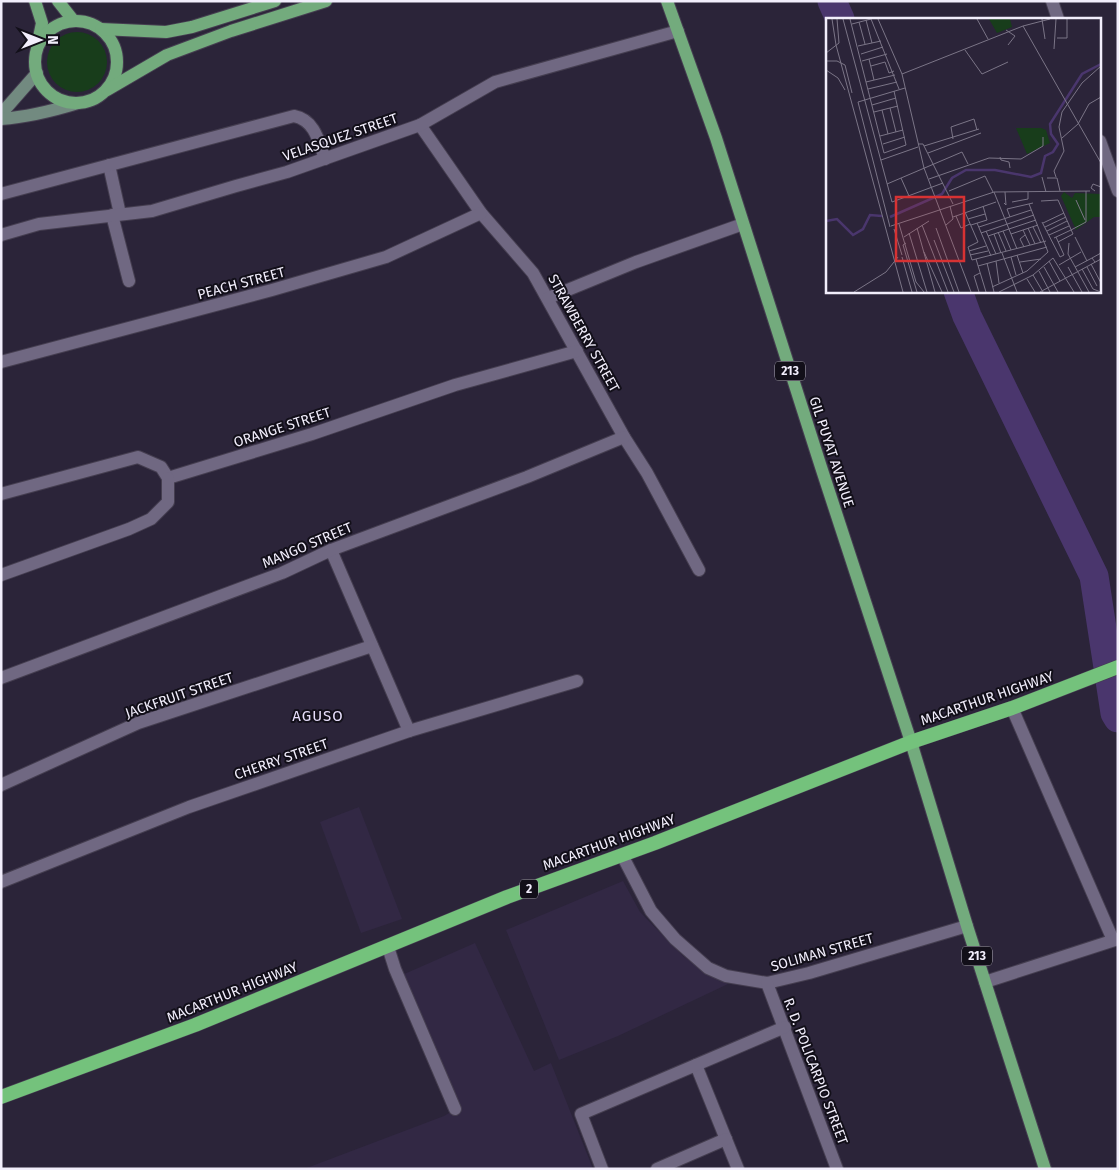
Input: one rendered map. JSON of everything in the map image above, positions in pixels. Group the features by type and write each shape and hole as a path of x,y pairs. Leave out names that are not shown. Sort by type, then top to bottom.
{"highway":[{"name":"MACARTHUR HIGHWAY","path":"1,1097 195,1025 507,898 911,742 1012,708 1118,667"}],"main road":[{"path":"35,1 42,23 35,61 37,73 45,89 52,95 68,102 78,103"},
{"path":"58,1 74,20"},
{"path":"37,49 47,32 54,26 74,20 84,21 101,29 166,32 192,27 275,1"},
{"path":"1,119 36,115 88,101 167,55 231,31 326,1"},
{"name":"GIL PUYAT AVENUE","path":"667,1 716,138 911,742"},
{"path":"101,29 113,44 117,64 112,83 106,91"},
{"path":"1,114 37,73"},
{"name":"213","path":"911,742 966,926 1045,1169"}],"street":[{"path":"1052,1 1058,18"},
{"name":"VELASQUEZ STREET","path":"1,235 39,224 152,211 287,172 420,125 495,82 678,31"},
{"path":"1,194 294,116 308,122 317,135 325,159"},
{"name":"STRAWBERRY STREET","path":"420,125 481,213 533,273 624,437 647,473 699,570"},
{"path":"1102,147 1118,191"},
{"path":"109,165 116,215 129,281"},
{"name":"PEACH STREET","path":"1,362 386,258 481,213"},
{"path":"548,298 636,262 743,224"},
{"name":"ORANGE STREET","path":"168,478 312,434 455,385 577,351"},
{"name":"MANGO STREET","path":"1,678 282,573 331,550 527,477 624,437"},
{"path":"1,494 138,456 161,467 168,478 168,502 151,518 129,529 1,576"},
{"path":"331,550 409,731"},
{"name":"JACKFRUIT STREET","path":"1,785 138,724 372,646"},
{"name":"CHERRY STREET","path":"1,882 189,807 409,731 577,681"},
{"path":"985,982 1116,940 1012,708"},
{"name":"SOLIMAN STREET","path":"622,855 651,910 675,939 708,968 726,976 767,983 809,973 966,926"},
{"path":"388,947 395,969 455,1109"},
{"name":"R. D. POLICARPIO STREET","path":"767,983 785,1027 836,1169"},
{"path":"602,1169 581,1114 785,1027"},
{"path":"696,1065 738,1169"},
{"path":"657,1169 726,1139"}],"shaded area":[{"path":"359,807 402,919 361,933 320,822"},
{"path":"623,881 640,912 684,957 728,984 618,1036 559,1060 506,930"},
{"path":"475,943 534,1071 551,1063 593,1169 304,1169 444,1116 461,1106 402,975"}],"green space":[{"path":"77,32 93,37 98,41 102,46 107,62 102,78 98,83 93,87 77,92 61,87 56,83 52,78 47,62 52,46 56,41 61,37"}],"waterway":[{"path":"832,1 840,18"},
{"path":"958,292 967,316 1094,576 1115,713 1118,718"}],"district":[{"name":"AGUSO","path":"318,716"}]}
